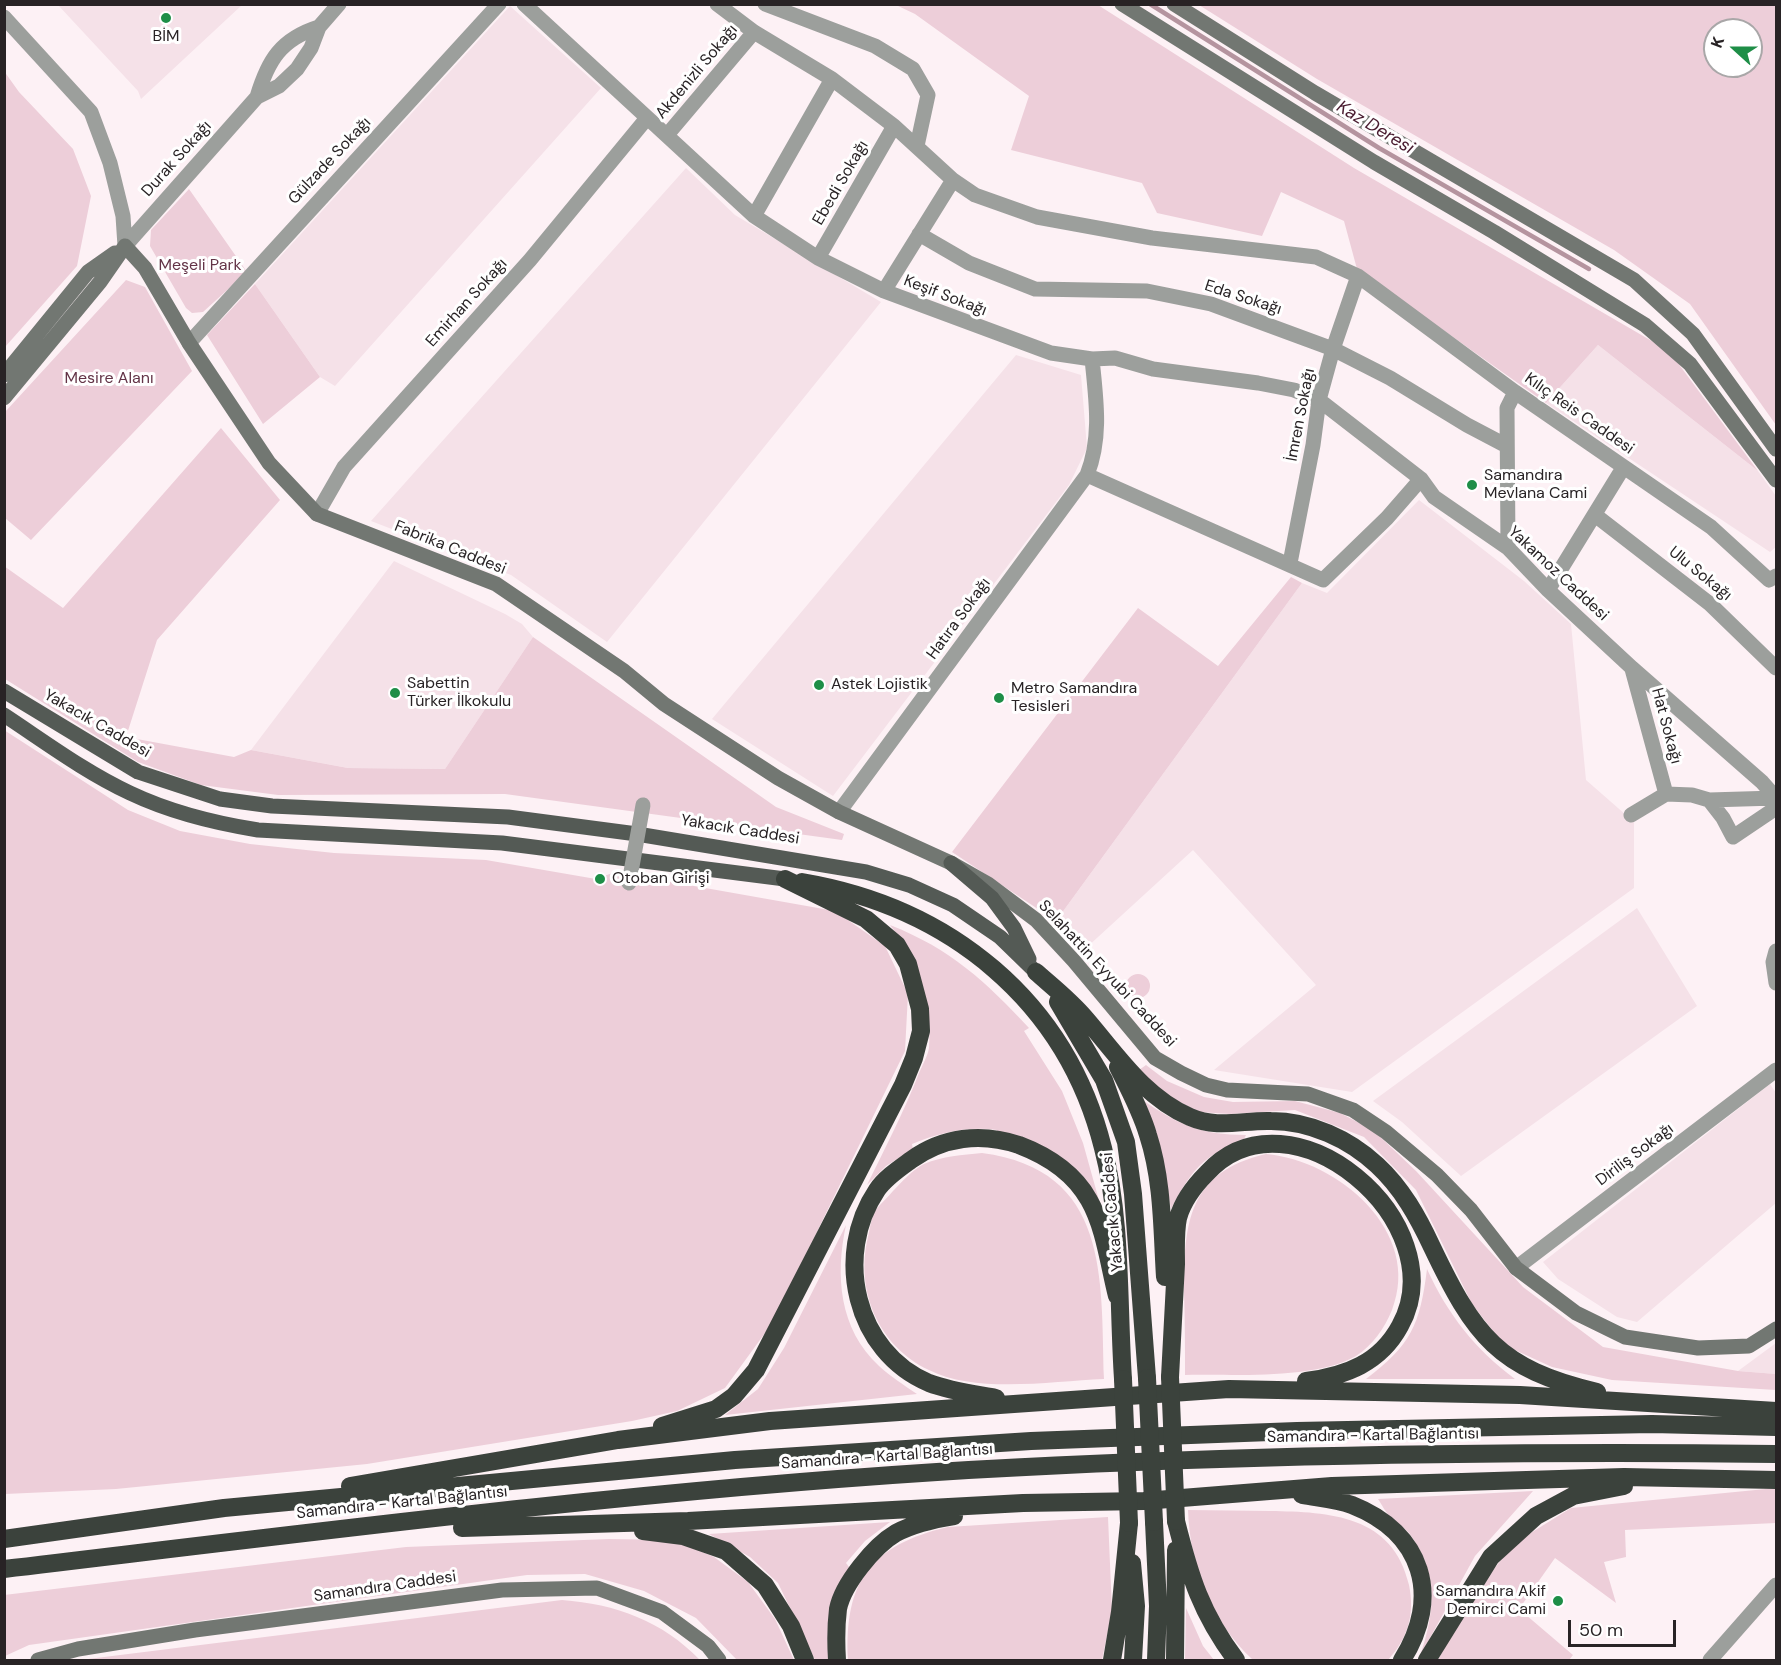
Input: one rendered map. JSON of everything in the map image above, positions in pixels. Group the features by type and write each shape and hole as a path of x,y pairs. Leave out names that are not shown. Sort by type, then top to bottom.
{"highway":[{"path":"618,1440 716,1409 734,1396 756,1370 914,1058 921,1031 920,1009 908,964 897,945 858,914 785,879"},
{"name":"Yakacık Caddesi","path":"785,879 867,898 930,923 971,949 1019,993 1060,1048 1087,1097 1104,1148 1112,1196 1129,1523"},
{"path":"1036,972 1086,1019 1111,1052 1155,1095 1192,1118 1232,1125 1270,1121 1296,1124 1336,1136 1377,1165 1409,1203 1470,1320 1503,1353 1520,1365 1578,1387 1604,1393 1712,1408"},
{"name":"Yakacık Caddesi","path":"1036,972 1071,1021 1100,1072 1118,1112 1126,1142 1133,1194 1147,1378 1158,1606 1156,1660"},
{"path":"1111,1052 1134,1096 1149,1136 1160,1193 1176,1521 1175,1660"},
{"path":"1043,1402 957,1391 929,1383 891,1359 866,1321 858,1300 853,1268 855,1241 878,1188 929,1147 951,1140 1002,1140 1026,1148 1067,1172 1089,1201 1098,1221 1118,1296"},
{"path":"224,1508 618,1440 770,1420 1229,1389 1330,1378 1361,1366 1389,1345 1406,1315 1412,1286 1412,1263 1398,1226 1384,1205 1353,1175 1336,1163 1291,1144 1264,1142 1238,1149 1216,1163 1190,1191 1178,1219 1170,1377"},
{"path":"1229,1389 1520,1395 1776,1411"},
{"name":"Samandıra - Kartal Bağlantısı","path":"4,1539 224,1508 735,1460 1030,1441 1488,1426 1776,1427"},
{"name":"Samandıra - Kartal Bağlantısı","path":"4,1569 685,1492 1062,1465 1551,1452 1776,1454"},
{"path":"271,1537 557,1523 687,1521 1023,1503 1144,1501 1332,1486 1624,1477 1776,1480"},
{"path":"1427,1660 1491,1557 1536,1516 1573,1496 1621,1486 1690,1480"},
{"path":"1231,1495 1298,1495 1325,1499 1351,1505 1393,1530 1413,1551 1422,1575 1422,1616 1402,1660"},
{"path":"837,1660 838,1609 845,1589 865,1562 895,1534 933,1520 1023,1503"},
{"path":"1176,1521 1191,1580 1216,1634 1236,1660"},
{"path":"557,1523 683,1536 726,1551 765,1585 791,1626 805,1660"},
{"path":"1112,1660 1120,1612 1129,1523"},
{"path":"1129,1523 1136,1606 1133,1660"}],"main road":[{"path":"1122,4 1374,162 1504,237 1645,325 1690,364 1776,480"},
{"path":"1174,4 1325,99 1634,280 1693,334 1776,449"},
{"name":"Fabrika Caddesi","path":"125,246 145,268 189,343 269,463 317,514 496,584 624,670 664,704 778,778 839,812"},
{"name":"Durak Sokağı","path":"4,375 88,272 125,246"},
{"name":"Durak Sokağı","path":"4,398 100,282 125,246"},
{"name":"Yakacık Caddesi","path":"4,691 138,772 220,799 272,806 508,817 637,834 866,872 909,885 953,905 1000,937 1036,972"},
{"name":"Yakacık Caddesi","path":"4,715 82,766 130,793 176,811 233,826 258,830 502,843 785,879"},
{"name":"Selahattin Eyyubi Caddesi","path":"839,812 951,863 988,884 1036,920 1074,961 1155,1058 1206,1085 1227,1090 1308,1095 1353,1110 1386,1132 1437,1175 1471,1210 1516,1268 1576,1313 1625,1337 1698,1348 1749,1346 1776,1329"},
{"path":"951,863 992,898 1014,928 1036,972"},
{"name":"Samandıra Caddesi","path":"38,1660 78,1649 195,1630 490,1591 597,1588 662,1612 708,1646 719,1660"}],"street":[{"name":"Durak Sokağı","path":"125,246 257,97 279,86 297,69 311,48 319,27 339,4"},
{"name":"Gülzade Sokağı","path":"189,343 499,4"},
{"name":"Keşif Sokağı","path":"524,4 754,216 818,258 884,291 1051,353 1092,359 1115,358 1153,369 1294,390 1319,400 1421,479"},
{"name":"Kılıç Reis Caddesi","path":"717,4 753,32 832,79 894,126 953,180 975,195 1036,217 1152,238 1316,257 1358,276 1515,392 1711,527 1774,582"},
{"path":"765,4 875,46 913,69 928,95 917,146"},
{"path":"4,16 91,112 110,163 123,216 125,246"},
{"name":"Durak Sokağı","path":"257,97 265,71 273,57 297,34 319,27"},
{"name":"Akdenizli Sokağı","path":"668,135 753,32"},
{"path":"754,216 832,79"},
{"name":"Emirhan Sokağı","path":"317,514 344,468 530,260 647,118"},
{"name":"Ebedi Sokağı","path":"818,258 894,126"},
{"path":"884,291 953,180"},
{"name":"Eda Sokağı","path":"919,234 969,263 1035,289 1147,291 1211,304 1333,349 1390,378 1467,425 1505,445"},
{"name":"İmren Sokağı","path":"1290,563 1313,445 1319,400 1333,349 1358,276"},
{"path":"1092,359 1098,418 1094,459 1087,475 1290,563 1323,580 1330,576 1421,479"},
{"path":"1508,548 1505,445 1507,408 1515,392"},
{"path":"1548,590 1623,468"},
{"name":"Hatıra Sokağı","path":"839,812 1087,475"},
{"name":"Yakamoz Caddesi","path":"1421,479 1434,497 1508,548 1548,590 1632,668 1762,782 1776,798"},
{"name":"Ulu Sokağı","path":"1596,515 1717,610 1776,668"},
{"name":"Hat Sokağı","path":"1632,668 1666,794"},
{"path":"1631,815 1666,794 1692,795 1709,800 1776,798"},
{"path":"1709,800 1723,818 1733,837 1776,808"},
{"path":"629,883 643,805"},
{"path":"1776,951 1773,970 1776,983"},
{"name":"Diriliş Sokağı","path":"1516,1268 1776,1070"},
{"path":"1710,1660 1776,1584"}],"shaded area":[{"path":"58,5 242,5 141,99 138,91"},
{"path":"510,6 601,88 335,386 320,377 255,284"},
{"path":"686,168 735,215 881,302 607,642 511,575 371,521"},
{"path":"1598,345 1758,471 1776,496 1776,547 1770,552 1546,403"},
{"path":"1016,355 1081,375 1087,448 1069,485 833,796 712,719"},
{"path":"1419,500 1524,581 1571,624 1586,780 1634,822 1634,888 1352,1092 1214,1070 1316,985 1193,850 1086,948 1056,921 1302,583 1327,593"},
{"name":"Sabettin Türker İlkokulu","path":"394,561 505,614 522,624 533,637 445,769 348,768 251,750"},
{"path":"1637,908 1697,1006 1461,1176 1402,1122 1373,1101"},
{"path":"1770,1084 1776,1093 1776,1203 1637,1322 1617,1317 1558,1279 1543,1262"},
{"path":"1776,1343 1776,1374 1738,1371"}],"green space":[{"path":"896,5 1098,5 1354,168 1669,351 1758,471 1598,345 1546,403 1357,269 1344,221 1281,192 1262,236 1157,213 1142,183 1011,150 1029,96 915,14"},
{"path":"1199,5 1776,5 1776,425 1690,304 1614,250 1317,79"},
{"path":"4,71 19,92 73,149 91,196 77,266 5,347"},
{"name":"Meşeli Park","path":"189,189 247,272 203,312 192,313 186,308 150,246 151,230"},
{"name":"Mesire Alanı","path":"126,280 145,287 192,371 31,540 5,518 5,412"},
{"path":"255,284 320,377 263,424 207,335"},
{"path":"221,428 280,500 157,640 126,737 234,757 251,750 348,768 445,769 533,637 776,807 844,834 842,840 505,794 278,795 201,785 138,762 5,679 4,566 63,608"},
{"path":"1291,577 1302,583 1056,921 952,852 1138,608 1218,666"},
{"path":"4,730 128,810 180,831 250,844 334,853 486,860 596,879 615,872 835,911 885,946 908,994 905,1051 773,1322 725,1388 677,1411 632,1421 367,1464 116,1489 5,1494"},
{"path":"890,925 912,934 966,968 997,995 1029,1028 1024,1031 1062,1091 1083,1143 1100,1204 997,1135 997,1130 986,1129 953,1131 912,1144 913,1149 886,1166 867,1185 907,1102 929,1048 928,1014 922,983 909,953"},
{"path":"1138,974 1146,978 1150,986 1146,994 1138,998 1130,994 1126,986 1130,978"},
{"path":"1146,1065 1167,1081 1204,1097 1233,1102 1295,1101 1340,1113 1373,1130 1416,1171 1523,1287 1603,1347 1738,1371 1776,1374 1776,1390 1612,1380 1552,1367 1504,1345 1472,1304 1416,1190 1364,1137 1295,1110 1230,1114 1199,1112 1156,1090 1139,1070"},
{"path":"1141,1099 1166,1115 1190,1126 1216,1133 1246,1135 1244,1139 1218,1152 1200,1166 1185,1184 1171,1209 1167,1186"},
{"path":"982,1153 1024,1163 1055,1181 1076,1205 1090,1234 1098,1267 1102,1303 1104,1379 991,1384 948,1377 911,1360 896,1347 874,1314 865,1277 865,1257 875,1211 907,1176 924,1164 960,1155"},
{"path":"1266,1154 1293,1159 1320,1170 1346,1185 1368,1205 1385,1228 1396,1254 1398,1281 1392,1310 1373,1342 1356,1356 1339,1364 1273,1374 1185,1375 1184,1267 1189,1223 1206,1187 1220,1173 1240,1162"},
{"path":"846,1225 841,1282 843,1300 855,1335 879,1366 917,1394 725,1415 758,1389 784,1348"},
{"path":"1427,1269 1444,1301 1464,1330 1487,1356 1515,1379 1366,1379 1394,1355 1411,1332 1421,1305"},
{"path":"1776,1488 1776,1523 1625,1530 1626,1557 1604,1562 1616,1603 1555,1558 1519,1609 1573,1655 1569,1660 1438,1660 1467,1605 1513,1544 1571,1508"},
{"path":"1533,1491 1475,1556 1420,1656 1429,1624 1430,1578 1419,1548 1409,1533 1389,1516 1378,1499"},
{"path":"1188,1510 1315,1513 1356,1522 1374,1531 1389,1544 1401,1562 1409,1585 1410,1616 1401,1643 1388,1660 1253,1660 1225,1628 1206,1592 1193,1552"},
{"path":"1108,1517 1112,1611 1102,1660 848,1660 851,1608 858,1588 868,1571 881,1556 899,1544 948,1527"},
{"path":"890,1522 865,1541 846,1563 849,1567 829,1660 815,1660 778,1583 750,1557 709,1534"},
{"path":"609,1539 675,1540 714,1557 748,1582 775,1619 794,1660 737,1660 696,1618 644,1591 585,1574 527,1575 29,1645 5,1656 4,1595 406,1547"},
{"path":"562,1600 619,1610 637,1617 670,1635 700,1660 80,1660"},
{"path":"1186,1608 1203,1646 1214,1660 1185,1660"}],"waterway":[{"name":"Kaz Deresi","path":"1150,4 1379,148 1589,269"}],"place":[{"name":"BİM","path":"166,18"},
{"name":"Samandıra Mevlana Cami","path":"1472,485"},
{"name":"Astek Lojistik","path":"819,685"},
{"name":"Sabettin Türker İlkokulu","path":"395,693"},
{"name":"Metro Samandıra Tesisleri","path":"999,698"},
{"name":"Otoban Girişi","path":"600,879"},
{"name":"Samandıra Akif Demirci Cami","path":"1558,1601"}]}
